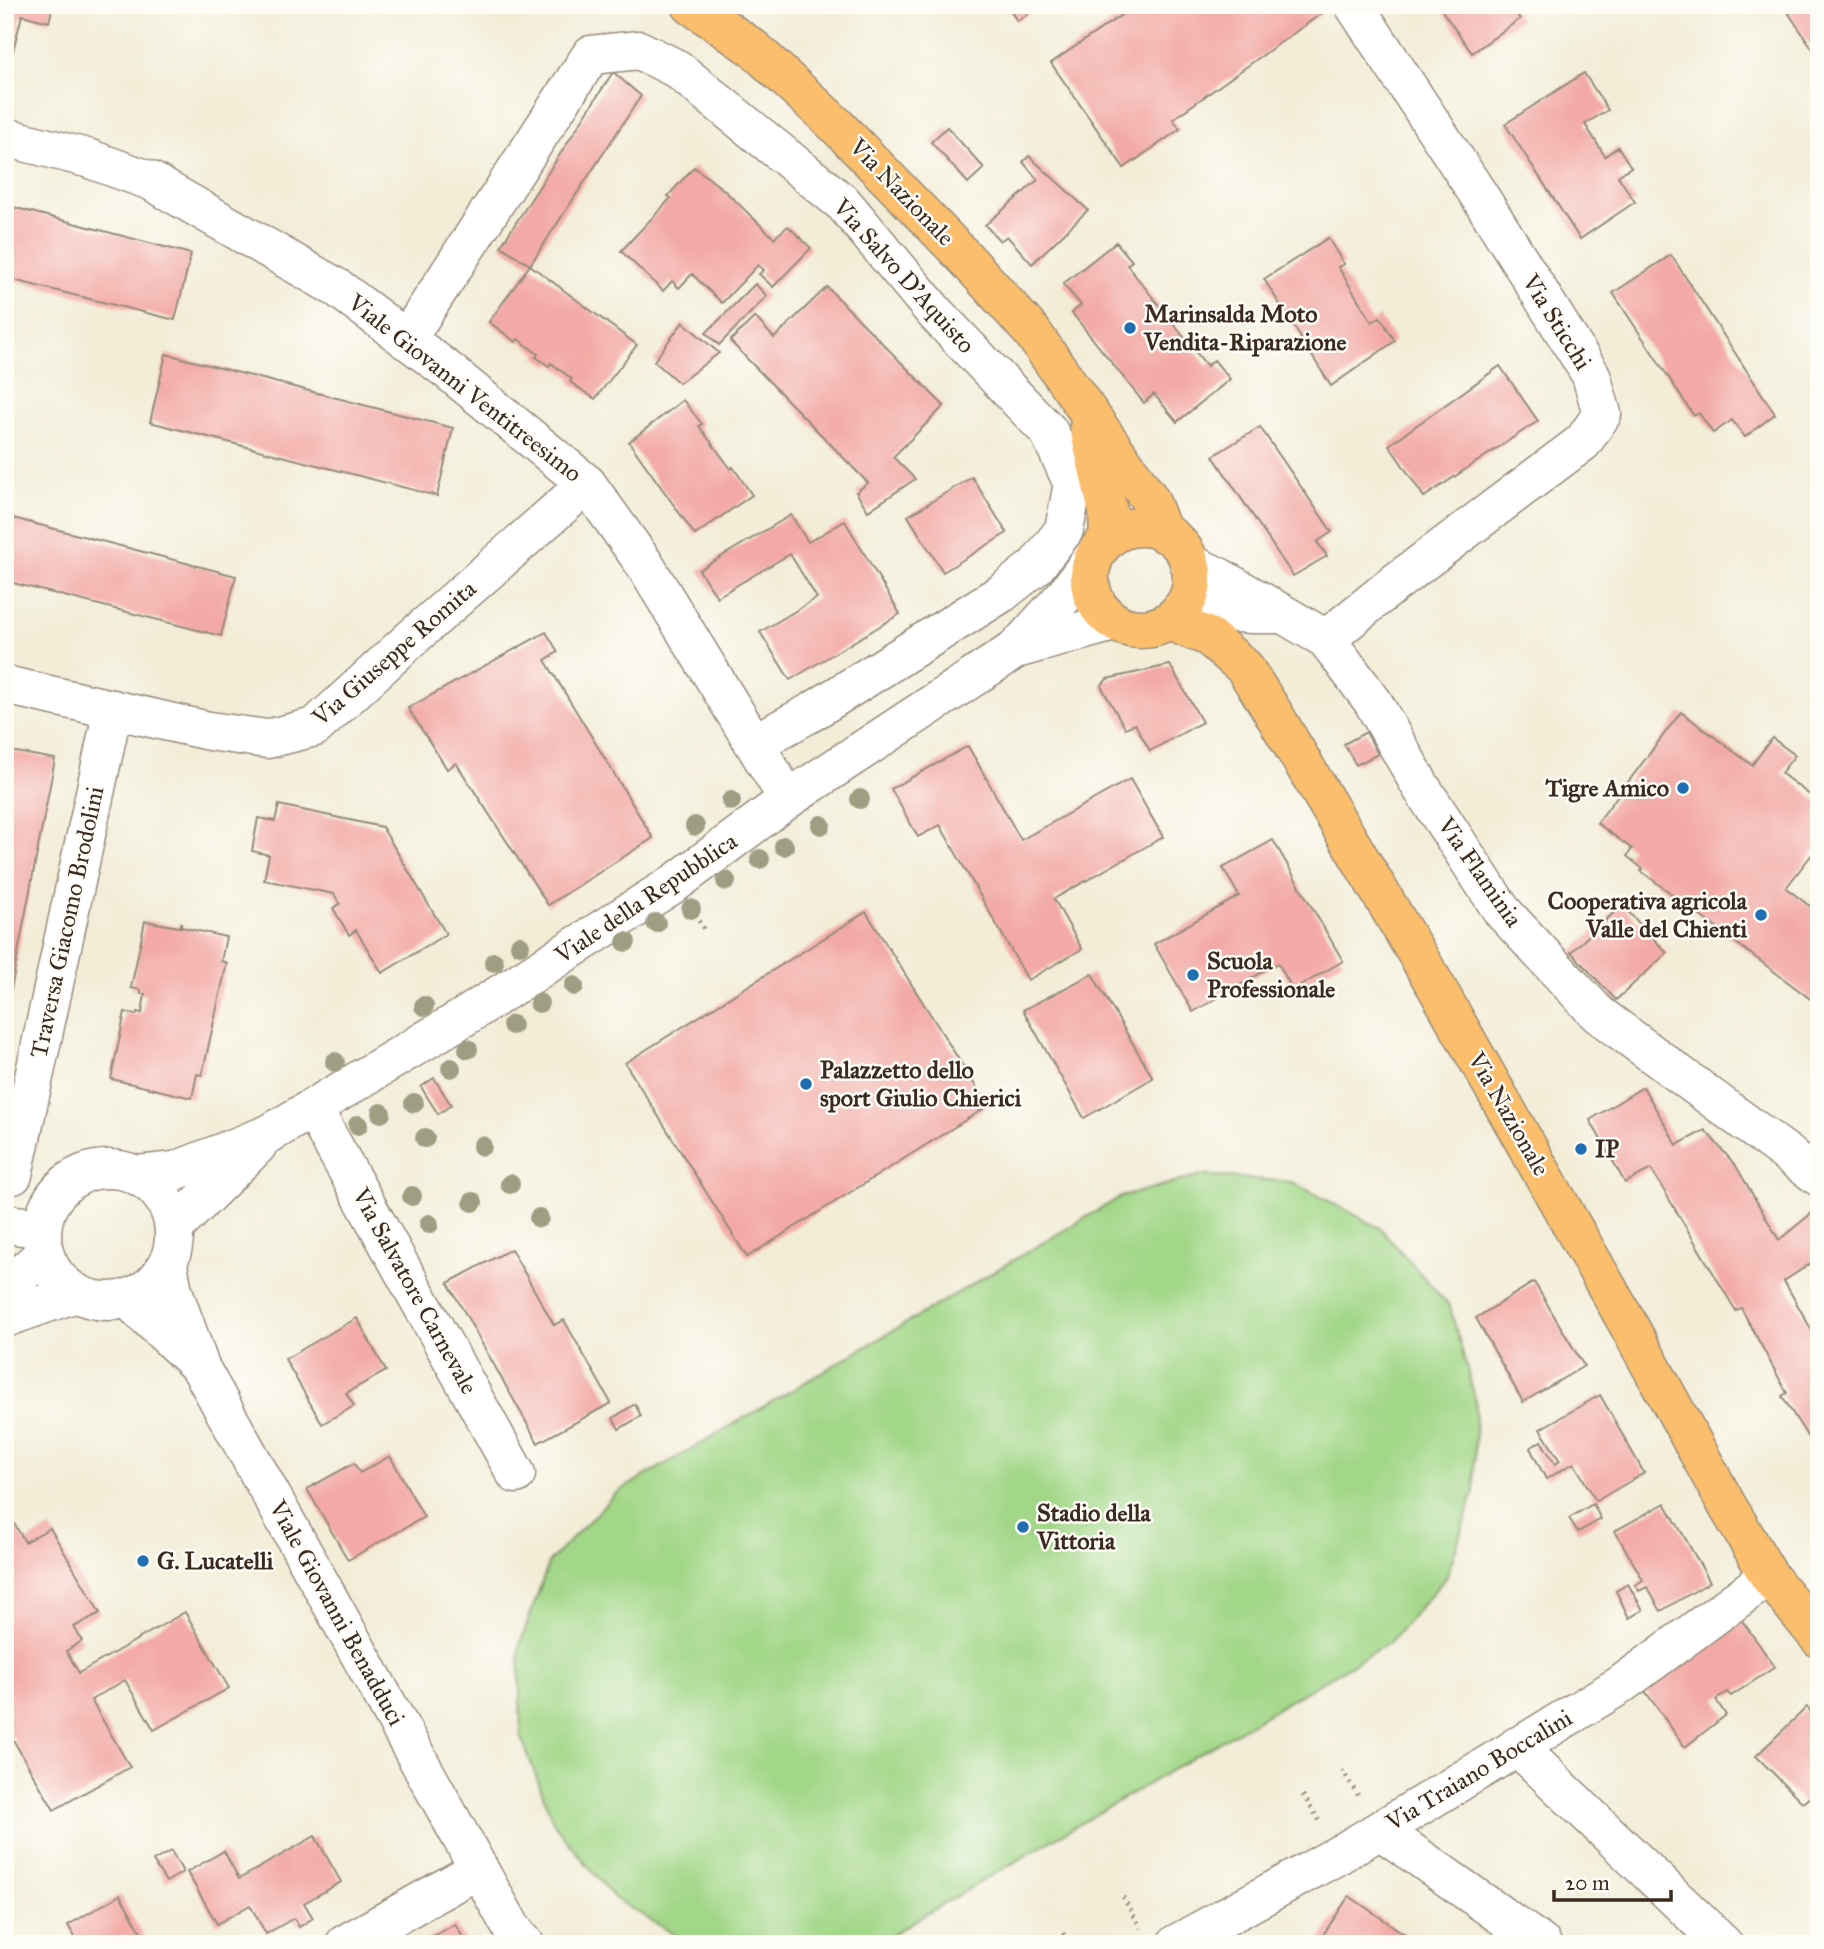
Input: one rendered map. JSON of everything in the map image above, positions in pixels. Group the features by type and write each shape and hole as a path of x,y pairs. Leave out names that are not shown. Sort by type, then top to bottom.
{"main road":[{"name":"Via Nazionale","path":"691,5 754,49 836,125 968,261 1032,332 1150,500 1163,533"},
{"name":"Via Nazionale","path":"1084,408 1108,512 1102,547"},
{"path":"1135,527 1163,533 1174,540 1189,563 1192,579 1189,595 1175,615 1156,627 1141,629 1114,622 1100,609 1092,592 1090,574 1102,547 1121,531 1135,527"},
{"name":"Via Nazionale","path":"1175,615 1209,637 1244,667 1269,706 1437,988 1769,1576 1819,1638"}],"street":[{"name":"Via Sticchi","path":"1326,639 1395,583 1583,442 1602,414 1591,375 1482,200 1354,5"},
{"name":"Via Salvo D'Aquisto","path":"406,340 591,55 639,50 677,69 844,204 936,314 1049,432 1073,484 1064,530 1036,566 1002,593 810,713 755,743"},
{"name":"Viale Giovanni Ventitreesimo","path":"5,137 87,158 151,181 339,289 446,369 587,484 643,562 788,799"},
{"name":"Via Giuseppe Romita","path":"5,685 209,731 267,739 315,727 587,484"},
{"name":"Viale della Repubblica","path":"138,1175 174,1171 269,1134 461,1019 675,883 788,799 1016,649 1066,594 1102,547"},
{"name":"Via Flaminia","path":"1189,563 1219,577 1326,639 1373,702 1421,787 1502,911 1598,1014 1819,1177"},
{"name":"Via Flaminia","path":"1175,615 1279,614"},
{"name":"Viale della Repubblica","path":"1016,649 1114,622"},
{"name":"Traversa Giacomo Brodolini","path":"9,1175 113,709"},
{"name":"Via Salvatore Carnevale","path":"313,1109 516,1474"},
{"name":"Viale della Repubblica","path":"175,1227 269,1134"},
{"path":"5,1289 31,1236 54,1196 82,1173 120,1169 138,1175 156,1188 168,1206 175,1227 174,1246 168,1265 158,1280 128,1299 110,1301 93,1300 62,1283 31,1236"},
{"path":"9,1175 66,1184"},
{"path":"168,1265 173,1291 200,1367"},
{"path":"5,1318 76,1293"},
{"name":"Viale Giovanni Benadduci","path":"128,1299 200,1367 511,1927 525,1944"},
{"name":"Via Traiano Boccalini","path":"1188,1938 1380,1830 1619,1686 1769,1576"},
{"path":"1517,1746 1723,1944"},
{"path":"1380,1830 1542,1944"},
{"path":"345,1944 479,1869"}],"path":[{"path":"1123,1897 1188,1938"},
{"path":"1064,1933 1070,1944"}],"green space":[{"name":"Stadio della Vittoria","path":"1201,1175 1292,1182 1380,1228 1450,1307 1476,1402 1474,1492 1447,1576 1390,1642 875,1944 690,1944 614,1898 554,1824 521,1736 519,1647 549,1562 616,1493 1121,1197"}],"building":[{"path":"5,5 53,5 49,22 22,15 11,59 5,57"},
{"path":"1007,5 1042,5 1017,21"},
{"path":"1136,5 1316,5 1322,13 1173,119 1180,129 1124,168 1051,63"},
{"path":"1438,5 1510,5 1520,19 1472,53"},
{"path":"1802,5 1819,5 1819,58 1789,14"},
{"path":"613,72 641,96 530,265 501,246"},
{"path":"1584,73 1608,110 1585,124 1605,156 1618,147 1631,167 1618,176 1635,202 1580,239 1505,124"},
{"path":"947,127 984,168 968,183 931,142"},
{"path":"1029,156 1088,210 1032,264 1007,236 1000,241 985,225 1038,180 1023,162"},
{"path":"694,167 724,190 774,238 788,226 811,248 773,287 759,274 764,270 758,265 722,303 692,274 679,288 672,281 663,291 621,251 671,198 668,196"},
{"path":"5,205 191,254 175,320 5,278"},
{"path":"1328,238 1344,264 1338,267 1372,322 1380,317 1395,341 1331,386 1264,279"},
{"name":"Marinsalda Moto Vendita-Riparazione","path":"1116,242 1132,261 1127,265 1207,366 1214,360 1230,379 1177,422 1154,394 1144,403 1072,313 1081,305 1063,284"},
{"path":"1671,255 1775,414 1745,437 1732,420 1713,433 1699,413 1694,416 1613,293"},
{"path":"530,265 637,345 595,399 570,382 572,379 551,363 549,366 536,357 538,354 518,339 516,342 489,322"},
{"path":"755,284 767,296 719,345 706,333"},
{"path":"827,287 944,406 893,457 915,479 868,511 856,492 868,483 730,341 755,317 774,338"},
{"path":"683,322 719,353 679,383 654,361"},
{"path":"166,354 453,428 437,496 150,422"},
{"path":"1500,366 1538,421 1424,497 1389,445"},
{"path":"683,400 702,424 699,426 752,495 695,535 629,442"},
{"path":"1260,427 1332,532 1317,542 1327,556 1293,576 1213,456"},
{"path":"972,477 1007,533 943,572 908,516"},
{"path":"791,515 808,542 845,521 900,614 790,680 760,632 817,598 790,554 717,597 699,570"},
{"path":"5,516 236,576 221,636 5,581"},
{"path":"546,632 558,652 545,660 653,838 548,905 456,763 447,769 408,708"},
{"path":"1170,665 1202,722 1150,751 1135,724 1125,728 1101,686 1107,679"},
{"path":"1681,712 1752,765 1772,738 1795,755 1781,773 1819,802 1819,845 1786,888 1819,913 1817,1004 1641,871 1643,869 1627,856 1632,849 1597,823"},
{"path":"1366,732 1378,754 1356,765 1344,744"},
{"path":"968,746 1021,840 1130,779 1163,837 1054,899 1082,949 1028,980 940,825 918,837 891,789"},
{"path":"5,750 55,759 10,995 5,994"},
{"path":"279,805 382,827 446,934 382,973 356,930 349,935 333,908 340,904 334,894 264,880 269,855 252,851 258,818 275,821"},
{"path":"1273,840 1343,961 1293,990 1278,963 1193,1012 1154,944 1239,896 1223,868"},
{"path":"1622,905 1667,953 1616,1000 1571,952"},
{"name":"Palazzetto dello sport Giulio Chierici","path":"866,912 988,1106 747,1257 625,1063"},
{"path":"145,921 179,927 181,922 181,927 226,937 221,961 227,963 202,1075 197,1074 192,1098 111,1079 125,1012 136,1015 137,1012 142,1013 145,994 141,994 141,990 131,988"},
{"path":"1092,974 1153,1078 1084,1118 1023,1010"},
{"path":"434,1078 451,1105 438,1114 421,1087"},
{"path":"1643,1087 1677,1145 1705,1130 1736,1166 1779,1240 1819,1207 1819,1258 1784,1281 1819,1343 1819,1455 1782,1396 1787,1393 1741,1308 1736,1311 1651,1169 1625,1183 1590,1120"},
{"path":"511,1249 554,1325 564,1320 611,1403 538,1443 448,1283"},
{"path":"1534,1282 1584,1366 1523,1402 1476,1318"},
{"path":"1819,1305 1819,1322 1812,1309"},
{"path":"357,1318 386,1371 346,1393 354,1406 322,1424 285,1359"},
{"path":"1600,1395 1644,1473 1596,1501 1574,1463 1546,1479 1530,1448 1541,1441 1555,1464 1560,1461 1540,1429"},
{"path":"635,1404 641,1416 619,1429 613,1418"},
{"path":"390,1456 424,1517 348,1560 307,1489 354,1463 360,1473"},
{"path":"5,1492 13,1506 6,1510 25,1542 50,1528 100,1613 74,1627 82,1641 66,1651 79,1673 185,1612 229,1688 154,1730 125,1680 91,1700 130,1767 54,1810 5,1726"},
{"path":"1665,1503 1710,1582 1661,1611 1647,1587 1639,1591 1635,1585 1643,1580 1615,1531"},
{"path":"1593,1504 1601,1519 1578,1532 1569,1518"},
{"path":"1628,1584 1643,1610 1629,1618 1616,1591"},
{"path":"1736,1612 1775,1667 1731,1696 1727,1692 1716,1700 1726,1715 1685,1747 1640,1684"},
{"path":"1807,1707 1819,1718 1819,1789 1803,1803 1756,1756"},
{"path":"315,1836 341,1882 304,1903 313,1918 299,1927 294,1918 266,1934 250,1905 217,1924 187,1872 224,1851 239,1879"},
{"path":"171,1851 183,1872 166,1882 153,1861"},
{"path":"120,1895 148,1944 79,1944 68,1925"},
{"path":"1349,1896 1419,1944 1317,1944"},
{"path":"455,1924 467,1944 420,1944"}],"place":[{"name":"Marinsalda Moto Vendita-Riparazione","path":"1130,328"},
{"name":"Tigre Amico","path":"1683,788"},
{"name":"Cooperativa agricola Valle del Chienti","path":"1761,915"},
{"name":"Scuola Professionale","path":"1193,975"},
{"name":"Palazzetto dello sport Giulio Chierici","path":"806,1084"},
{"name":"IP","path":"1581,1149"},
{"name":"Stadio della Vittoria","path":"1023,1527"},
{"name":"G. Lucatelli","path":"143,1561"}]}
